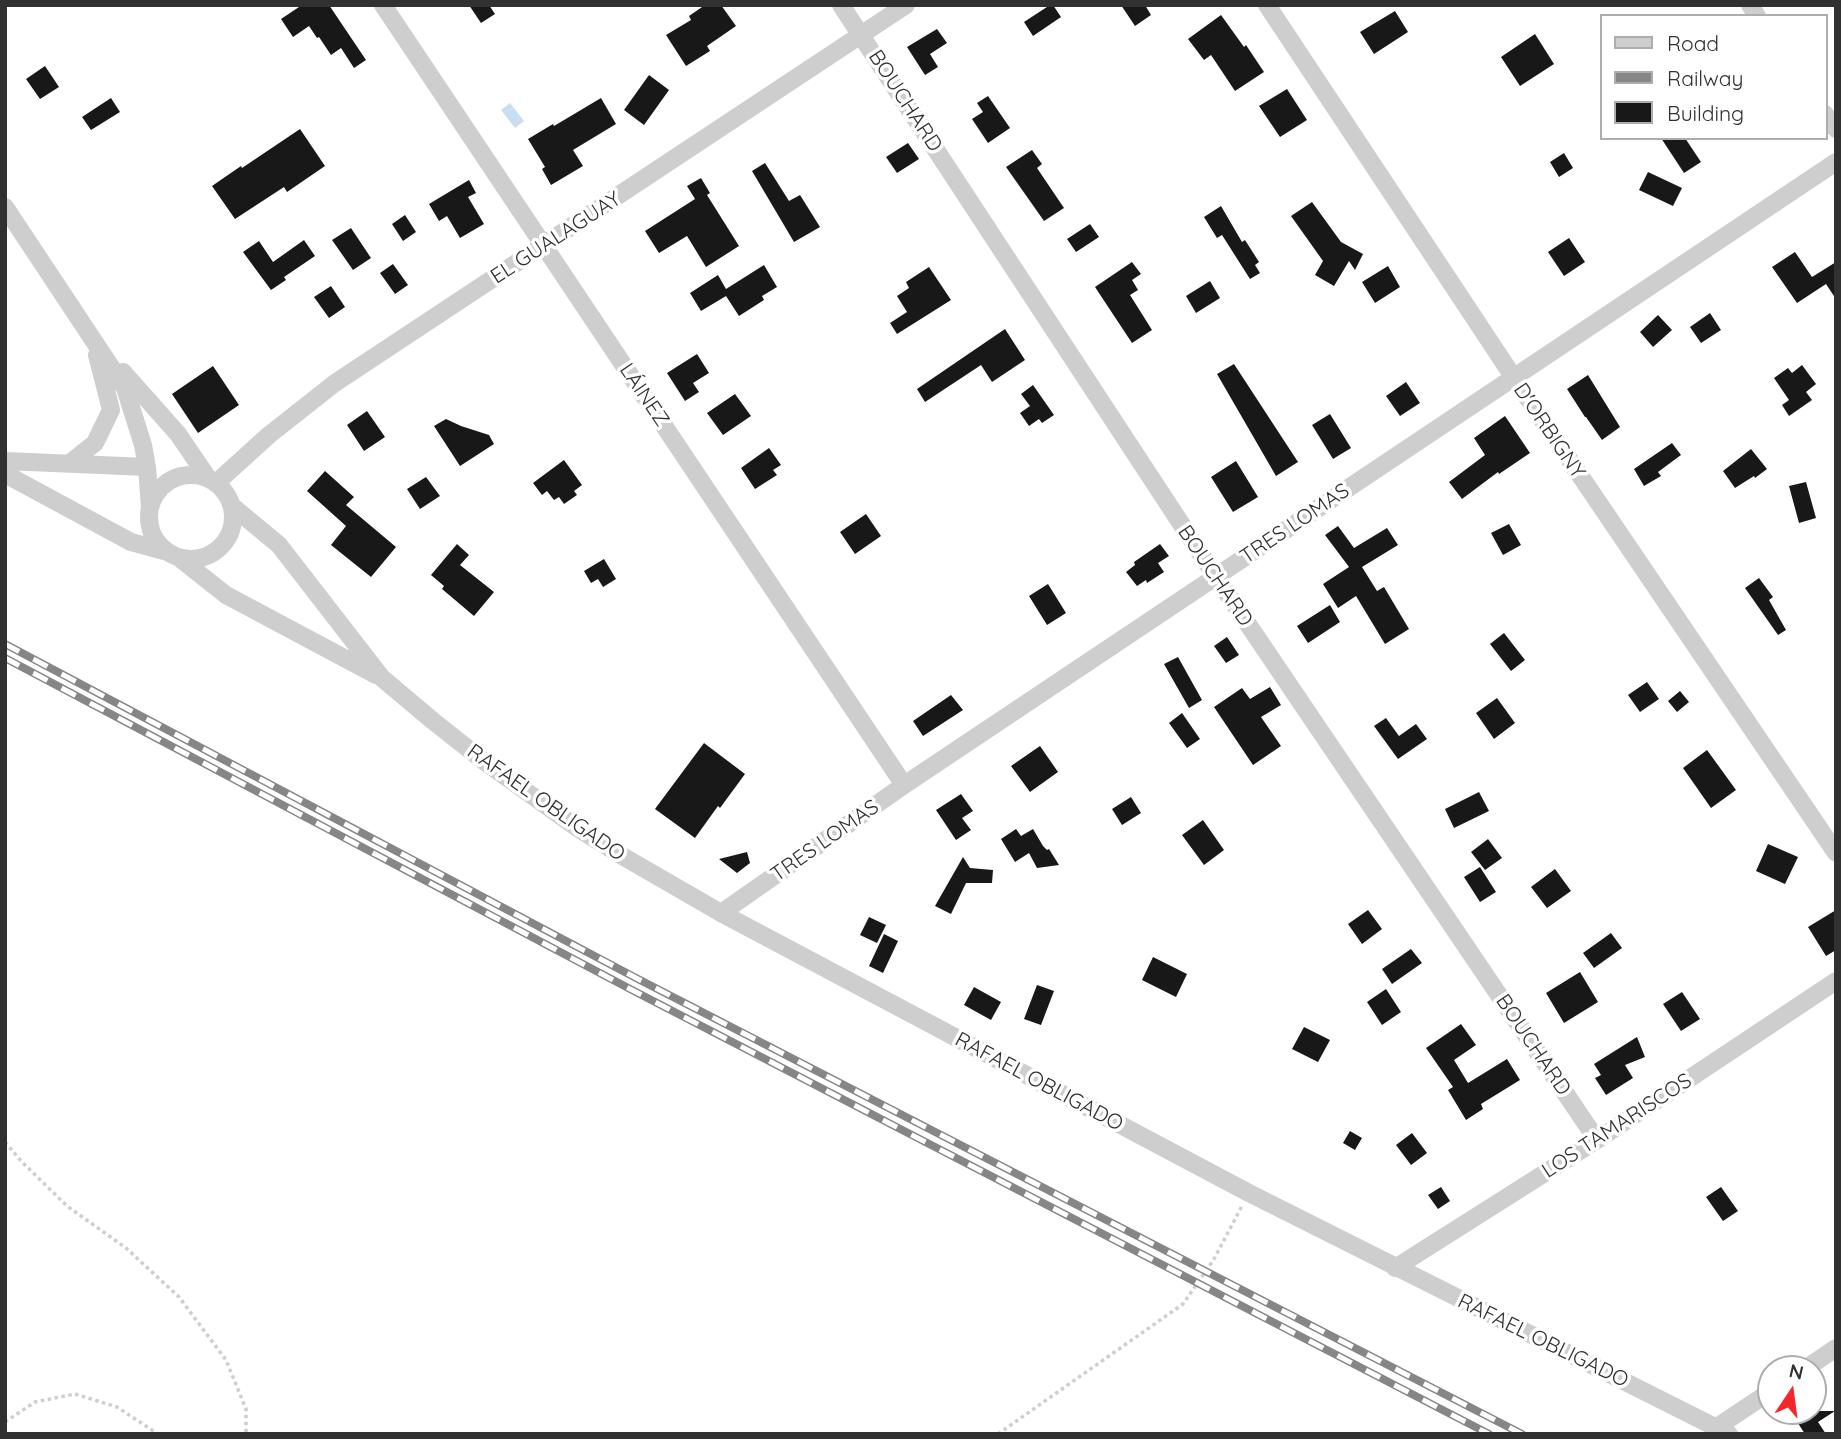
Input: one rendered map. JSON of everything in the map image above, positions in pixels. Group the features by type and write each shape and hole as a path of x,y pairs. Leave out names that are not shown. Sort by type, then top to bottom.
{"street":[{"name":"LÁINEZ","path":"383,5 904,785"},
{"name":"BOUCHARD","path":"841,5 1216,577 1597,1140"},
{"name":"EL GUALAGUAY","path":"212,481 335,383 906,5"},
{"name":"D'ORBIGNY","path":"1267,5 1514,378 1836,853"},
{"name":"TRES LOMAS","path":"722,913 904,785 1836,162"},
{"path":"5,208 125,388 143,445 152,534 172,554"},
{"path":"70,463 95,443 111,410 93,338"},
{"path":"93,338 178,434 212,481"},
{"path":"5,461 147,467"},
{"path":"5,474 131,542 172,554 196,558 214,552 222,545 233,518 232,506 222,488 212,481 192,475 176,477 162,485 150,508"},
{"name":"RAFAEL OBLIGADO","path":"232,506 279,545 382,678 432,721 530,796 624,857 722,913 1249,1193 1723,1431"},
{"name":"RAFAEL OBLIGADO","path":"172,554 226,596 382,678"},
{"name":"LOS TAMARISCOS","path":"1395,1268 1597,1140 1836,981"},
{"path":"1723,1431 1757,1403"}],"path":[{"path":"5,1142 67,1206 126,1248 179,1297 226,1360 246,1409 246,1434"},
{"path":"998,1434 1183,1304 1214,1259 1249,1193"},
{"path":"5,1422 35,1402 75,1394 117,1407 158,1434"}],"water":[{"path":"510,103 524,121 515,128 501,110"}],"building":[{"path":"302,5 329,5 366,60 354,68 341,48 331,55 309,26 293,37 281,19"},
{"path":"469,5 489,5 495,14 481,23"},
{"path":"705,5 721,5 736,26 707,46 710,51 686,66 666,35 691,20 689,16"},
{"path":"1053,5 1061,17 1033,36 1024,22"},
{"path":"1121,5 1145,5 1151,15 1135,26"},
{"path":"1395,11 1408,32 1374,54 1360,32"},
{"path":"1221,15 1264,72 1235,91 1211,55 1204,60 1188,39"},
{"path":"937,29 947,43 930,54 938,67 925,75 907,47"},
{"path":"1535,34 1554,64 1520,86 1501,57"},
{"path":"45,66 59,87 40,99 26,79"},
{"path":"649,75 669,90 644,125 624,110"},
{"path":"1287,89 1307,120 1280,137 1259,106"},
{"path":"988,96 1010,128 988,143 972,119 983,112 977,103"},
{"path":"111,98 120,112 91,130 82,117"},
{"path":"601,98 616,124 573,150 583,166 551,185 542,169 545,167 528,139"},
{"path":"300,129 325,166 287,192 284,187 235,219 212,186"},
{"path":"1662,140 1686,140 1701,162 1684,173"},
{"path":"908,143 919,159 897,173 886,157"},
{"path":"1032,150 1042,164 1037,168 1064,208 1044,221 1006,167"},
{"path":"1564,153 1573,168 1559,177 1550,162"},
{"path":"765,163 789,201 800,195 820,227 794,242 752,171"},
{"path":"1648,172 1682,188 1673,206 1639,190"},
{"path":"701,178 710,193 707,195 739,246 706,267 687,236 659,253 645,231 695,199 687,186"},
{"path":"469,180 476,193 468,197 484,224 460,238 447,216 439,221 429,204"},
{"path":"1312,202 1341,242 1363,254 1355,270 1349,261 1334,286 1315,275 1323,261 1291,216"},
{"path":"1221,206 1242,242 1245,240 1259,262 1255,265 1260,273 1250,279 1222,235 1217,238 1204,217"},
{"path":"405,215 416,232 403,241 392,224"},
{"path":"1090,224 1099,237 1076,252 1067,239"},
{"path":"351,228 371,258 353,270 332,240"},
{"path":"1569,238 1585,262 1564,276 1548,252"},
{"path":"304,240 315,256 284,277 286,280 271,290 243,252 259,241 273,262"},
{"path":"1795,252 1812,277 1836,262 1836,299 1826,284 1797,303 1772,267"},
{"path":"1132,262 1141,274 1132,280 1138,290 1130,295 1152,330 1132,343 1095,287"},
{"path":"393,264 408,285 395,294 380,273"},
{"path":"764,265 777,287 762,296 764,300 739,316 726,296 701,311 690,293 718,275 726,289"},
{"path":"1388,266 1400,287 1375,303 1362,282"},
{"path":"929,267 951,300 897,334 890,323 907,312 897,296 909,288 906,282"},
{"path":"1210,281 1220,298 1196,313 1186,296"},
{"path":"331,286 345,307 329,318 314,297"},
{"path":"1710,313 1721,330 1701,343 1690,327"},
{"path":"1658,315 1672,330 1653,347 1640,332"},
{"path":"1005,329 1025,360 992,382 981,365 925,402 917,389"},
{"path":"697,354 709,373 693,383 699,392 685,401 667,373"},
{"path":"1234,364 1298,462 1276,476 1217,374"},
{"path":"1802,365 1816,384 1806,392 1812,400 1789,416 1782,405 1789,400 1774,378 1788,368 1792,373"},
{"path":"213,366 239,405 198,433 172,394"},
{"path":"1588,375 1620,427 1602,440 1567,389"},
{"path":"1406,382 1420,403 1400,416 1386,396"},
{"path":"1033,385 1054,415 1042,423 1039,419 1029,426 1020,413 1030,406 1021,394"},
{"path":"735,394 751,416 723,435 707,413"},
{"path":"367,411 385,437 364,451 347,425"},
{"path":"1330,414 1351,448 1333,459 1312,425"},
{"path":"1505,416 1530,453 1499,474 1498,472 1462,499 1449,482 1485,455 1474,438"},
{"path":"446,419 489,435 494,444 460,466 434,426"},
{"path":"1672,443 1681,455 1658,472 1661,476 1644,486 1634,469"},
{"path":"769,448 781,465 773,470 777,475 755,489 741,468"},
{"path":"1751,449 1767,469 1735,488 1723,471"},
{"path":"564,460 582,485 574,491 577,495 564,504 559,497 554,500 547,491 542,495 533,483"},
{"path":"1236,461 1258,497 1233,512 1211,477"},
{"path":"325,471 354,497 346,505 396,547 371,577 331,545 346,526 307,491"},
{"path":"426,477 440,496 420,509 407,489"},
{"path":"1806,482 1816,518 1799,523 1789,486"},
{"path":"866,514 881,536 855,554 840,532"},
{"path":"1509,524 1521,545 1503,555 1491,533"},
{"path":"1338,526 1354,548 1387,528 1398,545 1362,567 1377,591 1384,587 1409,629 1385,644 1356,596 1338,608 1323,584 1349,567 1325,535"},
{"path":"457,544 469,555 460,565 494,592 474,616 442,589 444,586 431,575"},
{"path":"1160,544 1169,556 1158,563 1164,572 1137,586 1126,572 1135,565 1134,562"},
{"path":"604,559 616,579 603,587 598,579 591,583 584,571"},
{"path":"1759,578 1773,597 1769,600 1786,630 1778,635 1745,588"},
{"path":"1048,584 1066,613 1047,625 1029,596"},
{"path":"1330,605 1340,622 1308,643 1297,626"},
{"path":"1504,633 1525,660 1511,671 1490,644"},
{"path":"1227,637 1239,655 1226,663 1214,646"},
{"path":"1178,657 1202,700 1189,708 1164,664"},
{"path":"1647,682 1659,699 1640,712 1628,695"},
{"path":"1270,687 1281,705 1261,717 1281,746 1253,765 1214,707 1242,688 1250,699"},
{"path":"1680,691 1689,702 1677,712 1668,701"},
{"path":"951,695 963,710 923,736 913,721"},
{"path":"1497,698 1515,723 1494,739 1476,713"},
{"path":"1182,713 1200,739 1187,748 1169,723"},
{"path":"1386,718 1399,736 1416,724 1427,739 1398,759 1374,726"},
{"path":"704,743 745,774 695,838 655,809"},
{"path":"1040,746 1058,772 1030,792 1011,766"},
{"path":"1707,750 1736,790 1711,808 1683,768"},
{"path":"1479,792 1489,811 1454,828 1445,809"},
{"path":"961,794 973,811 962,818 971,830 956,840 936,810"},
{"path":"1131,797 1141,813 1122,825 1112,809"},
{"path":"1203,820 1224,850 1204,865 1182,835"},
{"path":"1016,829 1021,836 1033,829 1059,865 1037,868 1029,853 1015,862 1001,839"},
{"path":"1488,839 1502,858 1485,870 1471,852"},
{"path":"1768,844 1798,857 1785,884 1756,871"},
{"path":"747,852 750,863 737,873 719,859"},
{"path":"963,857 970,868 993,870 992,883 966,883 951,914 935,906"},
{"path":"1480,867 1496,892 1480,902 1464,877"},
{"path":"1555,869 1571,891 1547,908 1531,887"},
{"path":"1368,910 1382,929 1362,944 1348,924"},
{"path":"1836,910 1836,950 1826,956 1808,927"},
{"path":"869,917 886,925 877,943 860,935"},
{"path":"1611,933 1622,948 1594,968 1583,953"},
{"path":"884,934 898,941 883,973 869,966"},
{"path":"1411,949 1422,963 1392,984 1382,969"},
{"path":"1153,957 1187,974 1176,997 1142,980"},
{"path":"1580,972 1598,1002 1564,1023 1546,993"},
{"path":"1037,985 1054,991 1041,1025 1024,1019"},
{"path":"974,987 1001,1002 991,1020 964,1005"},
{"path":"1386,989 1401,1012 1382,1025 1367,1002"},
{"path":"1682,992 1700,1019 1681,1031 1663,1004"},
{"path":"1461,1024 1476,1045 1454,1060 1468,1083 1507,1059 1520,1080 1481,1104 1483,1109 1466,1120 1448,1090 1453,1087 1426,1048"},
{"path":"1304,1027 1330,1040 1318,1062 1292,1049"},
{"path":"1637,1037 1645,1057 1625,1065 1633,1078 1606,1095 1595,1078 1601,1075 1594,1064"},
{"path":"1350,1131 1362,1138 1355,1150 1343,1143"},
{"path":"1412,1133 1427,1153 1411,1165 1396,1145"},
{"path":"1441,1187 1450,1201 1438,1209 1428,1195"},
{"path":"1721,1187 1738,1211 1723,1221 1706,1197"},
{"path":"1799,1425 1820,1425 1826,1434 1805,1434"}],"railway":[{"path":"5,644 638,979 1522,1434"},
{"path":"5,658 632,990 1489,1434"}]}
